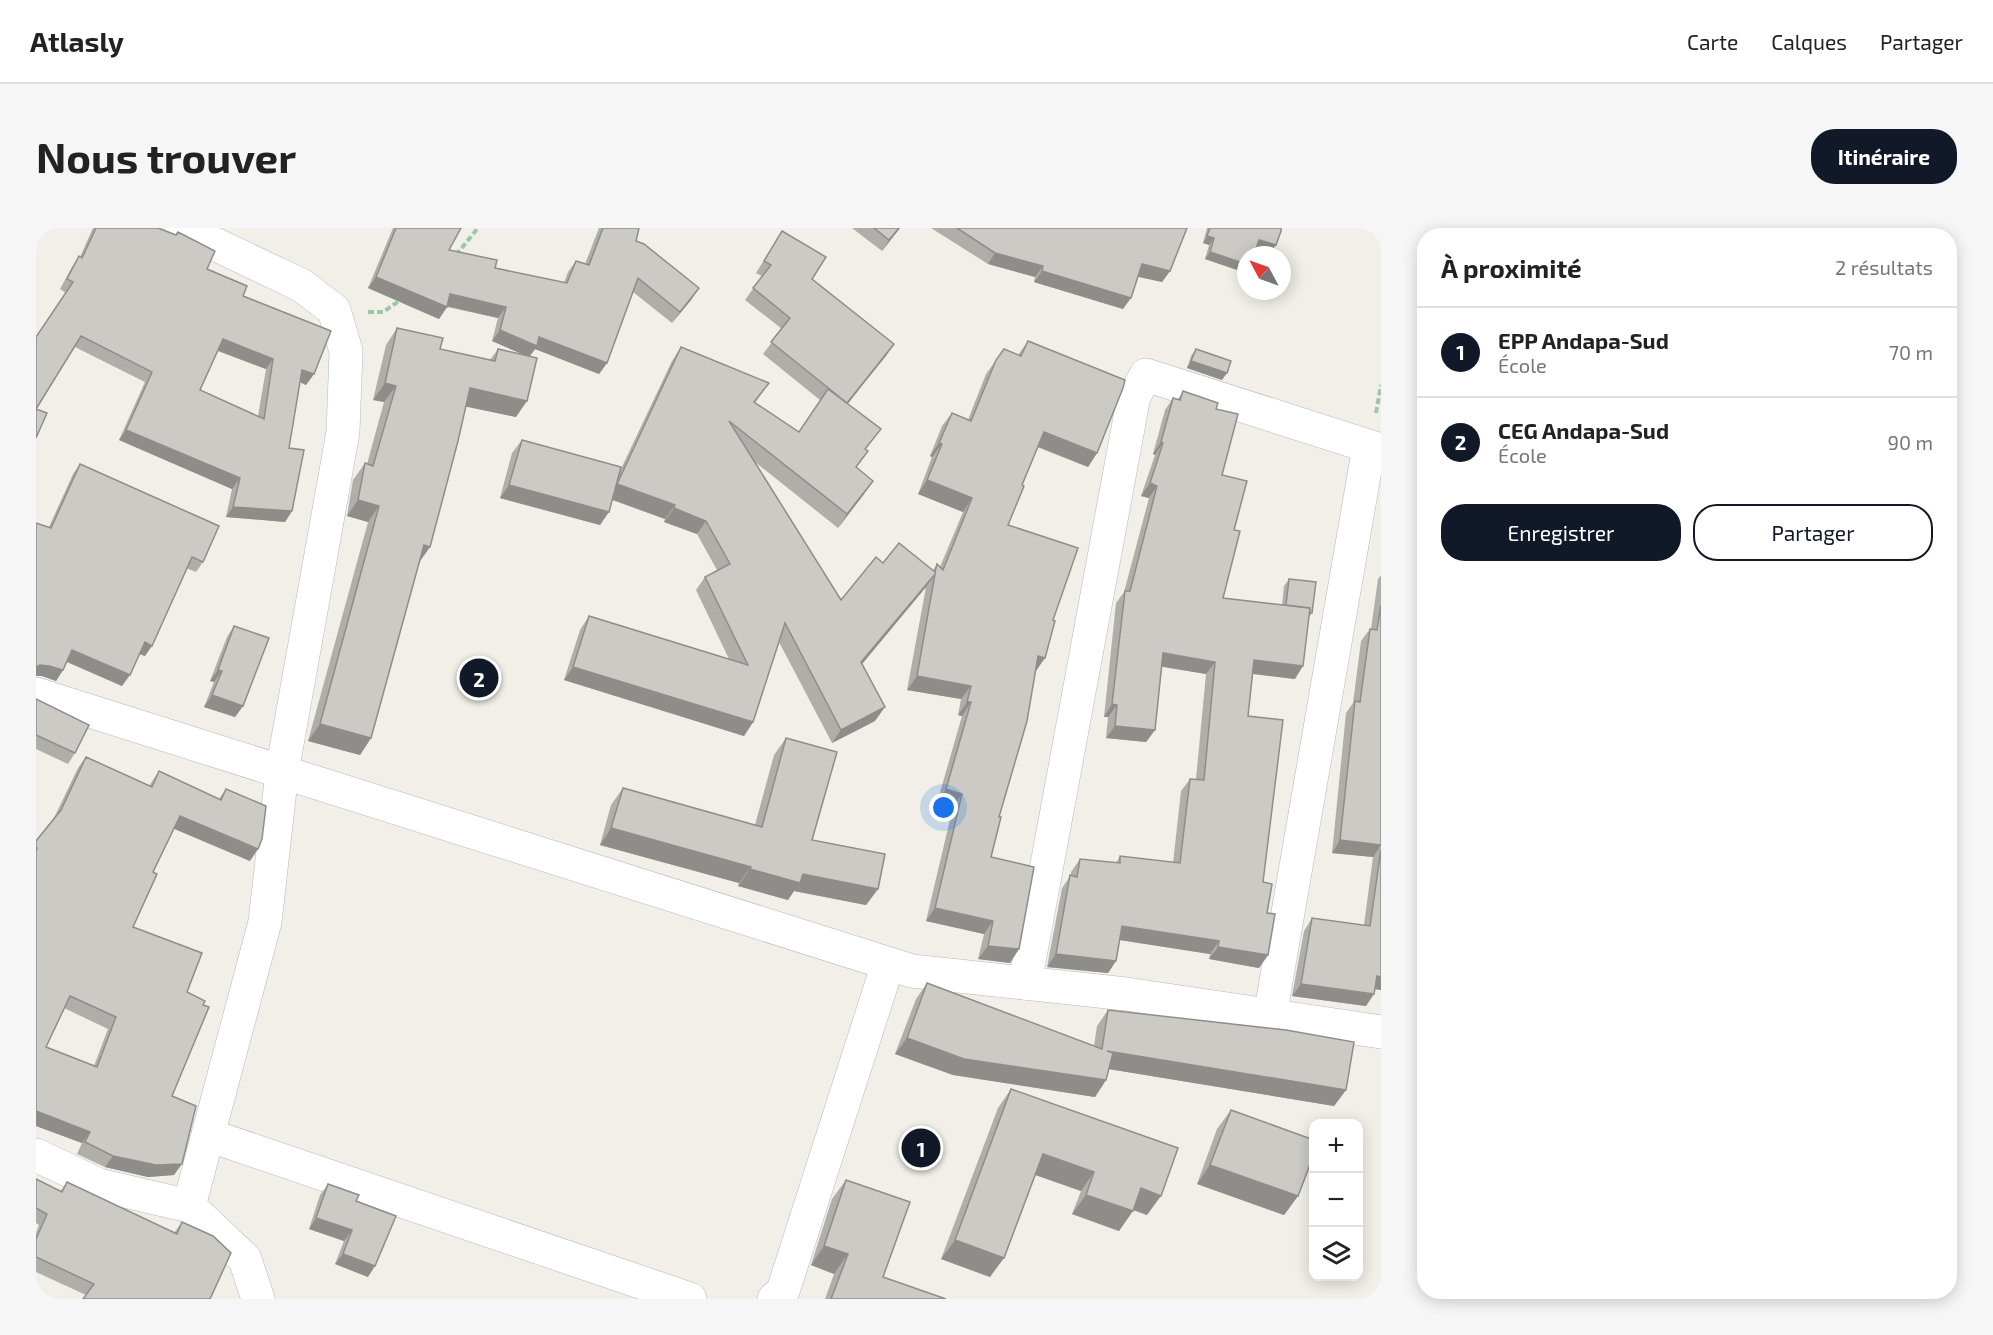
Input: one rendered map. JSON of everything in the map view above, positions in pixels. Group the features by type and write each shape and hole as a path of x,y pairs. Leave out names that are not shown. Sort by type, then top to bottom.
{"street":[{"path":"182,228 301,285 334,310 346,351 343,432 282,772 265,921 189,1206"},
{"path":"1024,983 1134,396 1146,375 1375,448 1270,1016"},
{"path":"36,694 912,971 1126,994 1381,1032"},
{"path":"774,1299 783,1291 888,964"},
{"path":"208,1135 690,1299"},
{"path":"36,1155 99,1185 189,1206 245,1259 258,1299"}],"path":[{"path":"453,259 478,228"},
{"path":"334,310 383,312 411,293"}],"building":[{"path":"96,228 158,228 176,235 178,232 215,251 207,269 247,286 243,296 331,331 314,374 302,370 289,448 304,450 292,511 233,507 240,478 126,430 152,372 81,336 36,409 36,337 73,282 67,279 79,256 82,258","holes":["223,339 273,359 264,419 200,390"]},
{"path":"396,228 461,228 449,250 497,260 495,268 567,283 576,261 589,265 603,228 639,228 636,241 644,244 699,288 680,312 638,278 607,363 539,337 537,346 500,330 506,307 450,294 447,307 376,277"},
{"path":"874,228 899,228 889,240"},
{"path":"957,228 1187,228 1170,271 1142,264 1131,298 1042,271 1043,266 995,253"},
{"path":"1210,228 1281,228 1276,245 1259,240 1257,246 1237,246 1237,261 1210,252 1214,238 1207,236"},
{"path":"782,231 826,257 812,279 894,344 847,403 771,342 790,318 753,288 771,265 764,261"},
{"path":"397,328 443,338 440,349 495,361 498,349 537,358 527,401 470,388 430,547 424,545 371,738 320,724 379,506 358,500 365,463 373,466 396,386 385,383"},
{"path":"1028,341 1125,380 1097,453 1044,432 1008,525 1078,548 1053,620 1055,621 1045,658 1038,656 1027,721 999,817 1001,817 991,857 1034,867 1019,949 988,946 993,921 935,908 962,794 946,789 971,702 967,702 971,686 917,676 935,574 861,662 885,707 841,730 785,623 753,722 573,667 589,616 748,665 705,577 730,564 706,521 674,508 675,505 617,484 681,347 769,383 754,402 799,432 828,389 881,429 865,449 868,451 856,467 873,481 847,514 729,421 841,600 876,557 883,563 899,543 935,572 937,564 943,570 972,498 927,480 942,444 939,443 952,413 971,421 996,360 1004,349 1021,356"},
{"path":"1196,349 1231,361 1227,373 1191,361"},
{"path":"1183,391 1218,403 1216,409 1238,414 1222,475 1247,481 1234,530 1240,531 1223,598 1310,608 1303,666 1254,660 1248,716 1283,720 1263,882 1272,884 1267,913 1275,914 1268,955 1218,947 1219,941 1122,926 1116,961 1056,954 1070,875 1077,877 1080,859 1120,863 1120,856 1180,863 1190,779 1204,780 1215,662 1163,653 1155,730 1115,726 1117,705 1112,704 1125,591 1130,591 1157,486 1150,483 1163,443 1161,442 1173,398 1180,400"},
{"path":"36,409 47,413 36,438"},
{"path":"522,440 621,467 609,512 509,485"},
{"path":"80,464 219,526 203,562 192,557 152,646 145,642 130,675 72,650 63,670 40,665 36,667 36,523 51,528"},
{"path":"1289,579 1316,582 1312,613 1310,613 1310,608 1286,605"},
{"path":"1381,605 1381,845 1340,840 1355,701 1360,702 1370,629 1377,630"},
{"path":"234,626 269,638 243,706 212,695 222,671 218,670"},
{"path":"36,699 89,725 75,753 36,735"},
{"path":"786,738 837,752 812,840 885,854 878,889 803,874 800,883 611,828 623,788 762,827"},
{"path":"86,757 152,787 159,771 221,800 226,789 266,806 262,839 258,849 180,816 153,872 157,874 133,927 202,953 187,992 205,1001 203,1005 209,1007 172,1096 196,1106 182,1164 156,1165 113,1156 85,1142 90,1132 36,1111 36,841 61,810","holes":["70,996 116,1017 97,1067 46,1047"]},
{"path":"1381,849 1381,977 1377,976 1374,994 1301,984 1312,918 1370,926"},
{"path":"927,983 1102,1049 1108,1010 1286,1030 1354,1042 1346,1090 1107,1051 1113,1053 1106,1080 964,1059 907,1038"},
{"path":"1011,1089 1178,1148 1161,1196 1141,1188 1133,1211 1086,1195 1094,1172 1043,1154 1004,1258 955,1240"},
{"path":"1231,1110 1309,1138 1309,1167 1298,1196 1210,1165"},
{"path":"36,1179 62,1192 67,1182 177,1234 182,1222 213,1236 231,1253 210,1299 83,1299 94,1284 36,1257 36,1239 47,1214 36,1208"},
{"path":"846,1180 910,1202 883,1277 946,1299 831,1299 848,1254 824,1246"},
{"path":"328,1184 359,1195 356,1201 396,1216 375,1266 343,1254 352,1230 316,1218"}],"place":[{"name":"CEG Andapa-Sud","path":"479,678"},
{"name":"EPP Andapa-Sud","path":"921,1148"}]}
